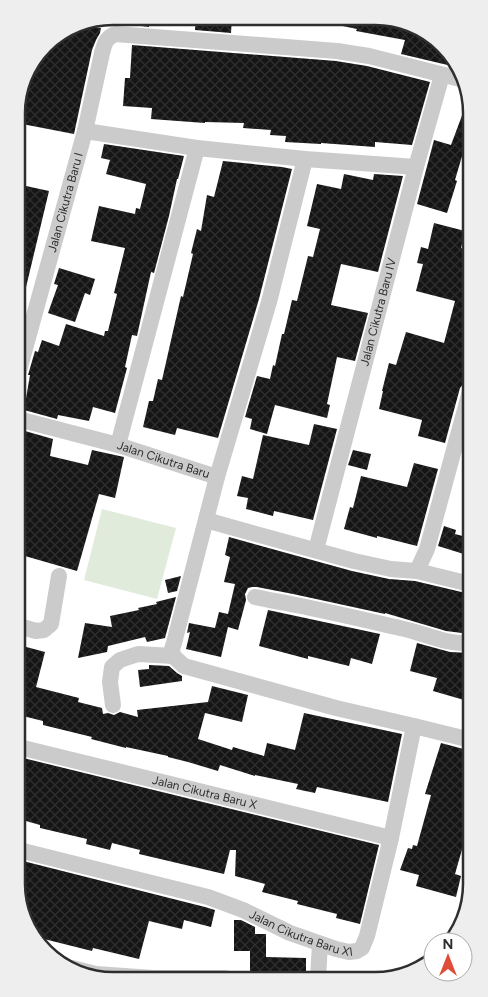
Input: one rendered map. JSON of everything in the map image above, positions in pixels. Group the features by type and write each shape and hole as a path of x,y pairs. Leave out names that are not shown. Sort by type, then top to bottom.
{"street":[{"name":"Jalan Cikutra Baru I","path":"25,349 85,131 108,37 115,34 337,50 369,56 442,75"},
{"path":"442,75 456,78"},
{"name":"Jalan Cikutra Baru IV","path":"316,550 416,167 442,75"},
{"path":"85,131 197,148 304,159 416,167"},
{"path":"118,445 197,148"},
{"path":"217,477 269,302 304,159"},
{"path":"417,570 427,549 463,417"},
{"name":"Jalan Cikutra Baru","path":"25,421 118,445 217,477 172,649 173,656"},
{"path":"206,520 354,561 391,569 417,570 463,582"},
{"path":"25,628 36,631 44,630 51,624 59,576"},
{"path":"254,597 294,604 404,629 447,642 463,644"},
{"path":"113,705 110,682 112,667 120,660 138,654 173,656 184,666 336,708 463,738"},
{"name":"Jalan Cikutra Baru XI","path":"25,851 208,897 243,910 290,933 320,944 349,952 357,951 362,948 368,936 414,726"},
{"name":"Jalan Cikutra Baru X","path":"25,748 391,838"},
{"path":"318,972 320,944"}],"green space":[{"path":"102,509 176,528 157,599 84,580"}],"building":[{"path":"133,25 149,25 149,27"},
{"path":"195,25 232,25 231,33 195,30"},
{"path":"338,25 375,25 404,30 414,34 433,47 449,65 401,54 405,40 356,31 357,29"},
{"path":"101,28 92,50 74,134 25,125 25,107 28,90 34,74 43,59 55,47 69,37 84,30"},
{"path":"132,45 336,61 367,66 430,82 412,145 375,142 375,147 285,142 286,136 270,135 271,130 243,128 244,123 205,123 151,119 152,108 123,106 125,78 130,78"},
{"path":"463,113 463,153 447,213 417,204 434,140 451,145"},
{"path":"104,144 184,156 154,273 151,272 137,336 132,335 125,367 127,368 115,413 93,407 89,421 58,415 57,419 25,410 30,375 28,375 35,351 38,352 42,340 59,346 66,324 104,336 105,331 108,331 117,294 114,293 125,248 91,241 99,206 135,214 136,208 140,209 146,184 106,174 110,160 101,158"},
{"path":"223,161 292,169 259,299 218,438 177,428 175,435 143,427 149,401 153,401 158,379 162,380 181,296 183,297 193,254 191,253 197,229 201,231 207,195 214,197"},
{"path":"344,174 373,180 374,174 403,176 378,272 341,264 331,305 368,313 355,361 337,357 327,404 330,405 327,418 275,405 267,434 250,429 252,419 245,417 257,376 270,379 292,300 297,301 308,256 313,257 320,229 307,226 317,184 341,189"},
{"path":"25,186 49,191 25,291"},
{"path":"434,223 463,230 461,248 463,248 463,384 460,388 445,443 418,436 422,420 379,409 389,363 396,365 406,332 444,343 455,301 416,291 423,264 417,263 421,247 428,249"},
{"path":"59,268 95,279 90,295 85,293 75,322 48,313 58,285 54,284"},
{"path":"314,424 337,429 313,520 274,511 273,516 246,509 248,498 237,496 242,476 253,479 263,435 309,445"},
{"path":"25,431 53,439 50,456 88,465 92,450 124,457 115,498 99,494 77,571 25,556"},
{"path":"353,450 371,454 367,470 348,465"},
{"path":"414,463 438,469 417,546 344,529 350,507 353,508 361,476 407,487"},
{"path":"444,526 456,530 455,534 463,536 463,554 438,546"},
{"path":"229,537 352,571 389,579 415,581 463,592 463,633 446,631 385,613 252,587 248,588 245,594 246,600 238,630 228,627 221,657 186,649 190,632 187,633 189,623 215,628 219,612 228,614 235,584 224,582 230,557 225,555"},
{"path":"181,576 177,591 168,593 165,580"},
{"path":"176,597 165,638 147,642 145,637 108,646 107,652 78,658 85,623 112,627 110,616 139,610 138,608"},
{"path":"268,610 380,634 372,664 351,658 349,666 308,656 308,659 259,646"},
{"path":"417,643 450,652 463,653 463,700 433,691 437,678 410,671"},
{"path":"25,647 45,652 36,687 79,698 78,702 102,708 103,714 114,715 120,712 138,717 137,710 208,702 212,686 248,695 242,722 205,713 198,739 232,750 233,747 264,756 267,743 295,750 304,713 402,734 388,802 317,787 315,793 296,789 298,784 255,776 220,765 218,771 168,756 91,739 92,737 43,725 43,721 25,716"},
{"path":"149,665 169,666 182,676 182,681 140,687 138,670 149,669"},
{"path":"441,743 463,749 463,846 455,874 461,876 456,897 416,886 419,875 400,870 408,848 412,849 413,845 417,846 431,795 425,794"},
{"path":"25,758 379,845 360,924 336,918 337,914 297,904 298,901 262,892 265,884 235,876 236,850 230,850 224,874 139,854 140,850 112,843 110,850 86,844 87,839 40,828 40,825 25,821"},
{"path":"25,862 215,910 211,927 184,920 182,929 149,921 139,959 93,948 92,951 43,938 34,923 27,901"},
{"path":"234,920 241,920 255,927 255,934 266,934 266,957 306,958 306,972 250,972 250,951 234,951"}]}
